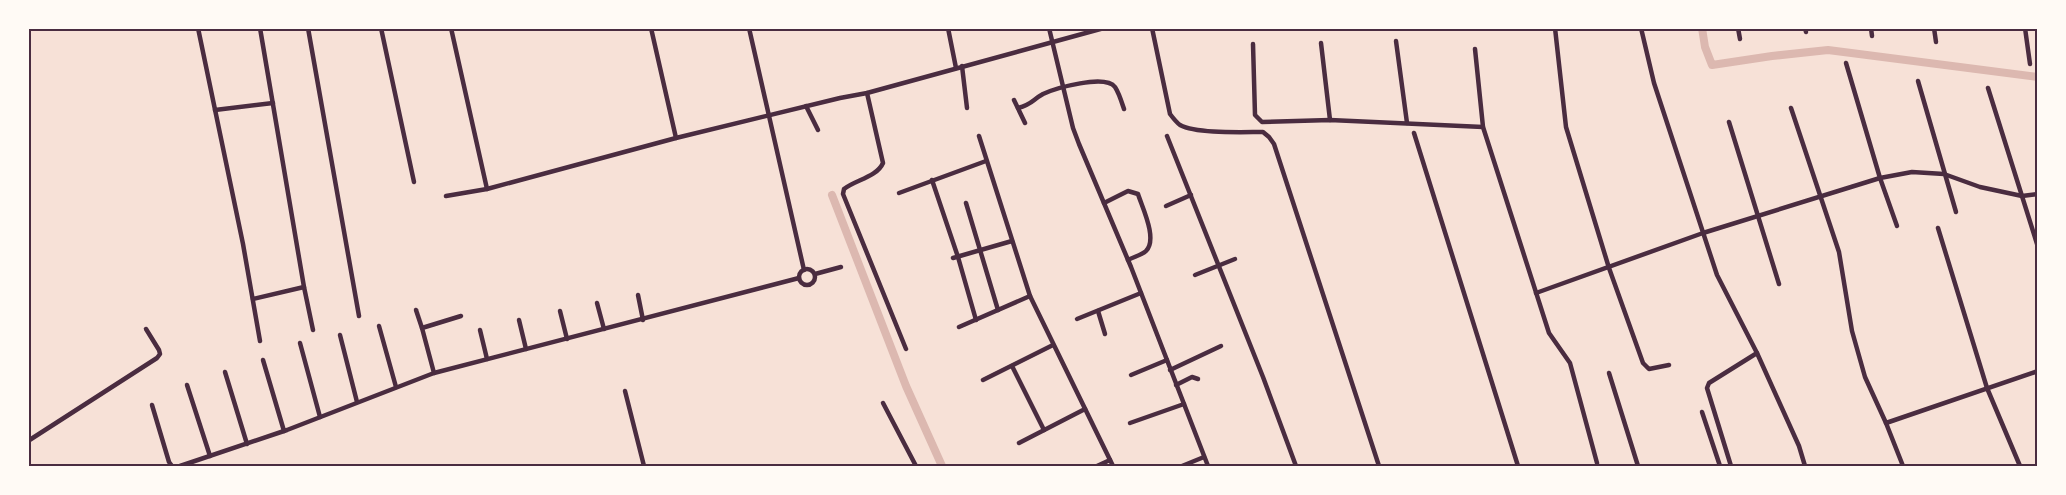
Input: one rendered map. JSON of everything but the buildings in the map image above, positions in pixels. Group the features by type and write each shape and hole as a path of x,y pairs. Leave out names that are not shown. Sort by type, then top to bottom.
{"street":[{"path":"198,28 260,341"},
{"path":"260,28 303,287 313,330"},
{"path":"308,28 358,316"},
{"path":"381,28 414,182"},
{"path":"451,28 487,189"},
{"path":"651,28 676,138"},
{"path":"749,28 804,270"},
{"path":"948,28 956,68"},
{"path":"1049,28 1073,128 1128,260 1208,466"},
{"path":"446,196 487,189 676,138 867,93 1104,28"},
{"path":"1152,28 1170,114 1177,123 1186,127 1212,131 1263,132 1274,144 1379,466"},
{"path":"1555,28 1566,127 1609,268 1643,363 1649,369 1669,365"},
{"path":"1641,28 1654,82 1721,285 1757,353 1799,446 1805,466"},
{"path":"1738,28 1740,39"},
{"path":"1871,28 1872,36"},
{"path":"1934,28 1936,42"},
{"path":"2025,28 2030,64"},
{"path":"1396,41 1407,123"},
{"path":"1320,43 1330,120"},
{"path":"1253,44 1255,115 1262,122 1330,120 1483,127"},
{"path":"1475,49 1483,127 1549,333 1570,363 1597,463"},
{"path":"1846,63 1880,178 1898,226"},
{"path":"962,66 967,108"},
{"path":"1018,108 1031,104 1042,94 1097,81 1107,82 1115,87 1124,109"},
{"path":"1918,81 1956,212"},
{"path":"1988,88 2037,247"},
{"path":"867,93 882,155 882,167 848,185 843,194 906,349"},
{"path":"1014,100 1025,123"},
{"path":"215,110 273,103"},
{"path":"806,106 818,130"},
{"path":"1791,108 1839,252 1851,327 1858,355 1865,377 1904,466"},
{"path":"1729,122 1779,284"},
{"path":"1414,133 1518,466"},
{"path":"979,136 1030,296 1113,466"},
{"path":"1167,136 1296,466"},
{"path":"899,193 986,161"},
{"path":"1536,293 1703,233 1880,178 1912,172 1944,174 1980,187 2022,196 2037,194"},
{"path":"932,180 976,320"},
{"path":"1104,202 1128,191 1138,194 1151,236 1146,251 1128,260"},
{"path":"1166,206 1191,195"},
{"path":"966,203 998,310"},
{"path":"1938,228 1987,388 2020,466"},
{"path":"956,258 1012,241"},
{"path":"1195,275 1235,259"},
{"path":"815,274 841,267"},
{"path":"809,269 815,274 815,279 810,284 802,283 799,278 800,273 804,270 809,269"},
{"path":"180,466 284,431 434,373 799,278"},
{"path":"253,299 303,287"},
{"path":"1077,319 1141,293"},
{"path":"638,295 643,320"},
{"path":"959,327 1030,296"},
{"path":"597,303 604,330"},
{"path":"416,310 434,373"},
{"path":"560,311 567,339"},
{"path":"1098,311 1106,334"},
{"path":"422,328 460,316"},
{"path":"519,320 526,349"},
{"path":"378,326 396,387"},
{"path":"28,441 157,358 160,354 159,350 146,329"},
{"path":"480,330 487,359"},
{"path":"340,335 357,402"},
{"path":"300,343 320,417"},
{"path":"983,380 1053,345"},
{"path":"1170,370 1221,346"},
{"path":"1731,466 1707,388 1709,383 1757,353"},
{"path":"263,360 284,431"},
{"path":"1131,375 1167,360"},
{"path":"1012,366 1044,430"},
{"path":"1886,423 2037,371"},
{"path":"225,372 247,444"},
{"path":"1610,373 1638,466"},
{"path":"1176,385 1192,377 1198,379"},
{"path":"187,385 210,456"},
{"path":"626,391 644,466"},
{"path":"884,403 916,466"},
{"path":"1130,423 1184,404"},
{"path":"152,405 172,466"},
{"path":"1019,443 1085,409"},
{"path":"1702,412 1720,466"},
{"path":"1182,466 1204,457"},
{"path":"1097,466 1110,460"}],"waterway":[{"path":"1702,28 1705,47 1712,65 1828,50 2038,77"},
{"path":"832,195 906,386 942,466"}]}
